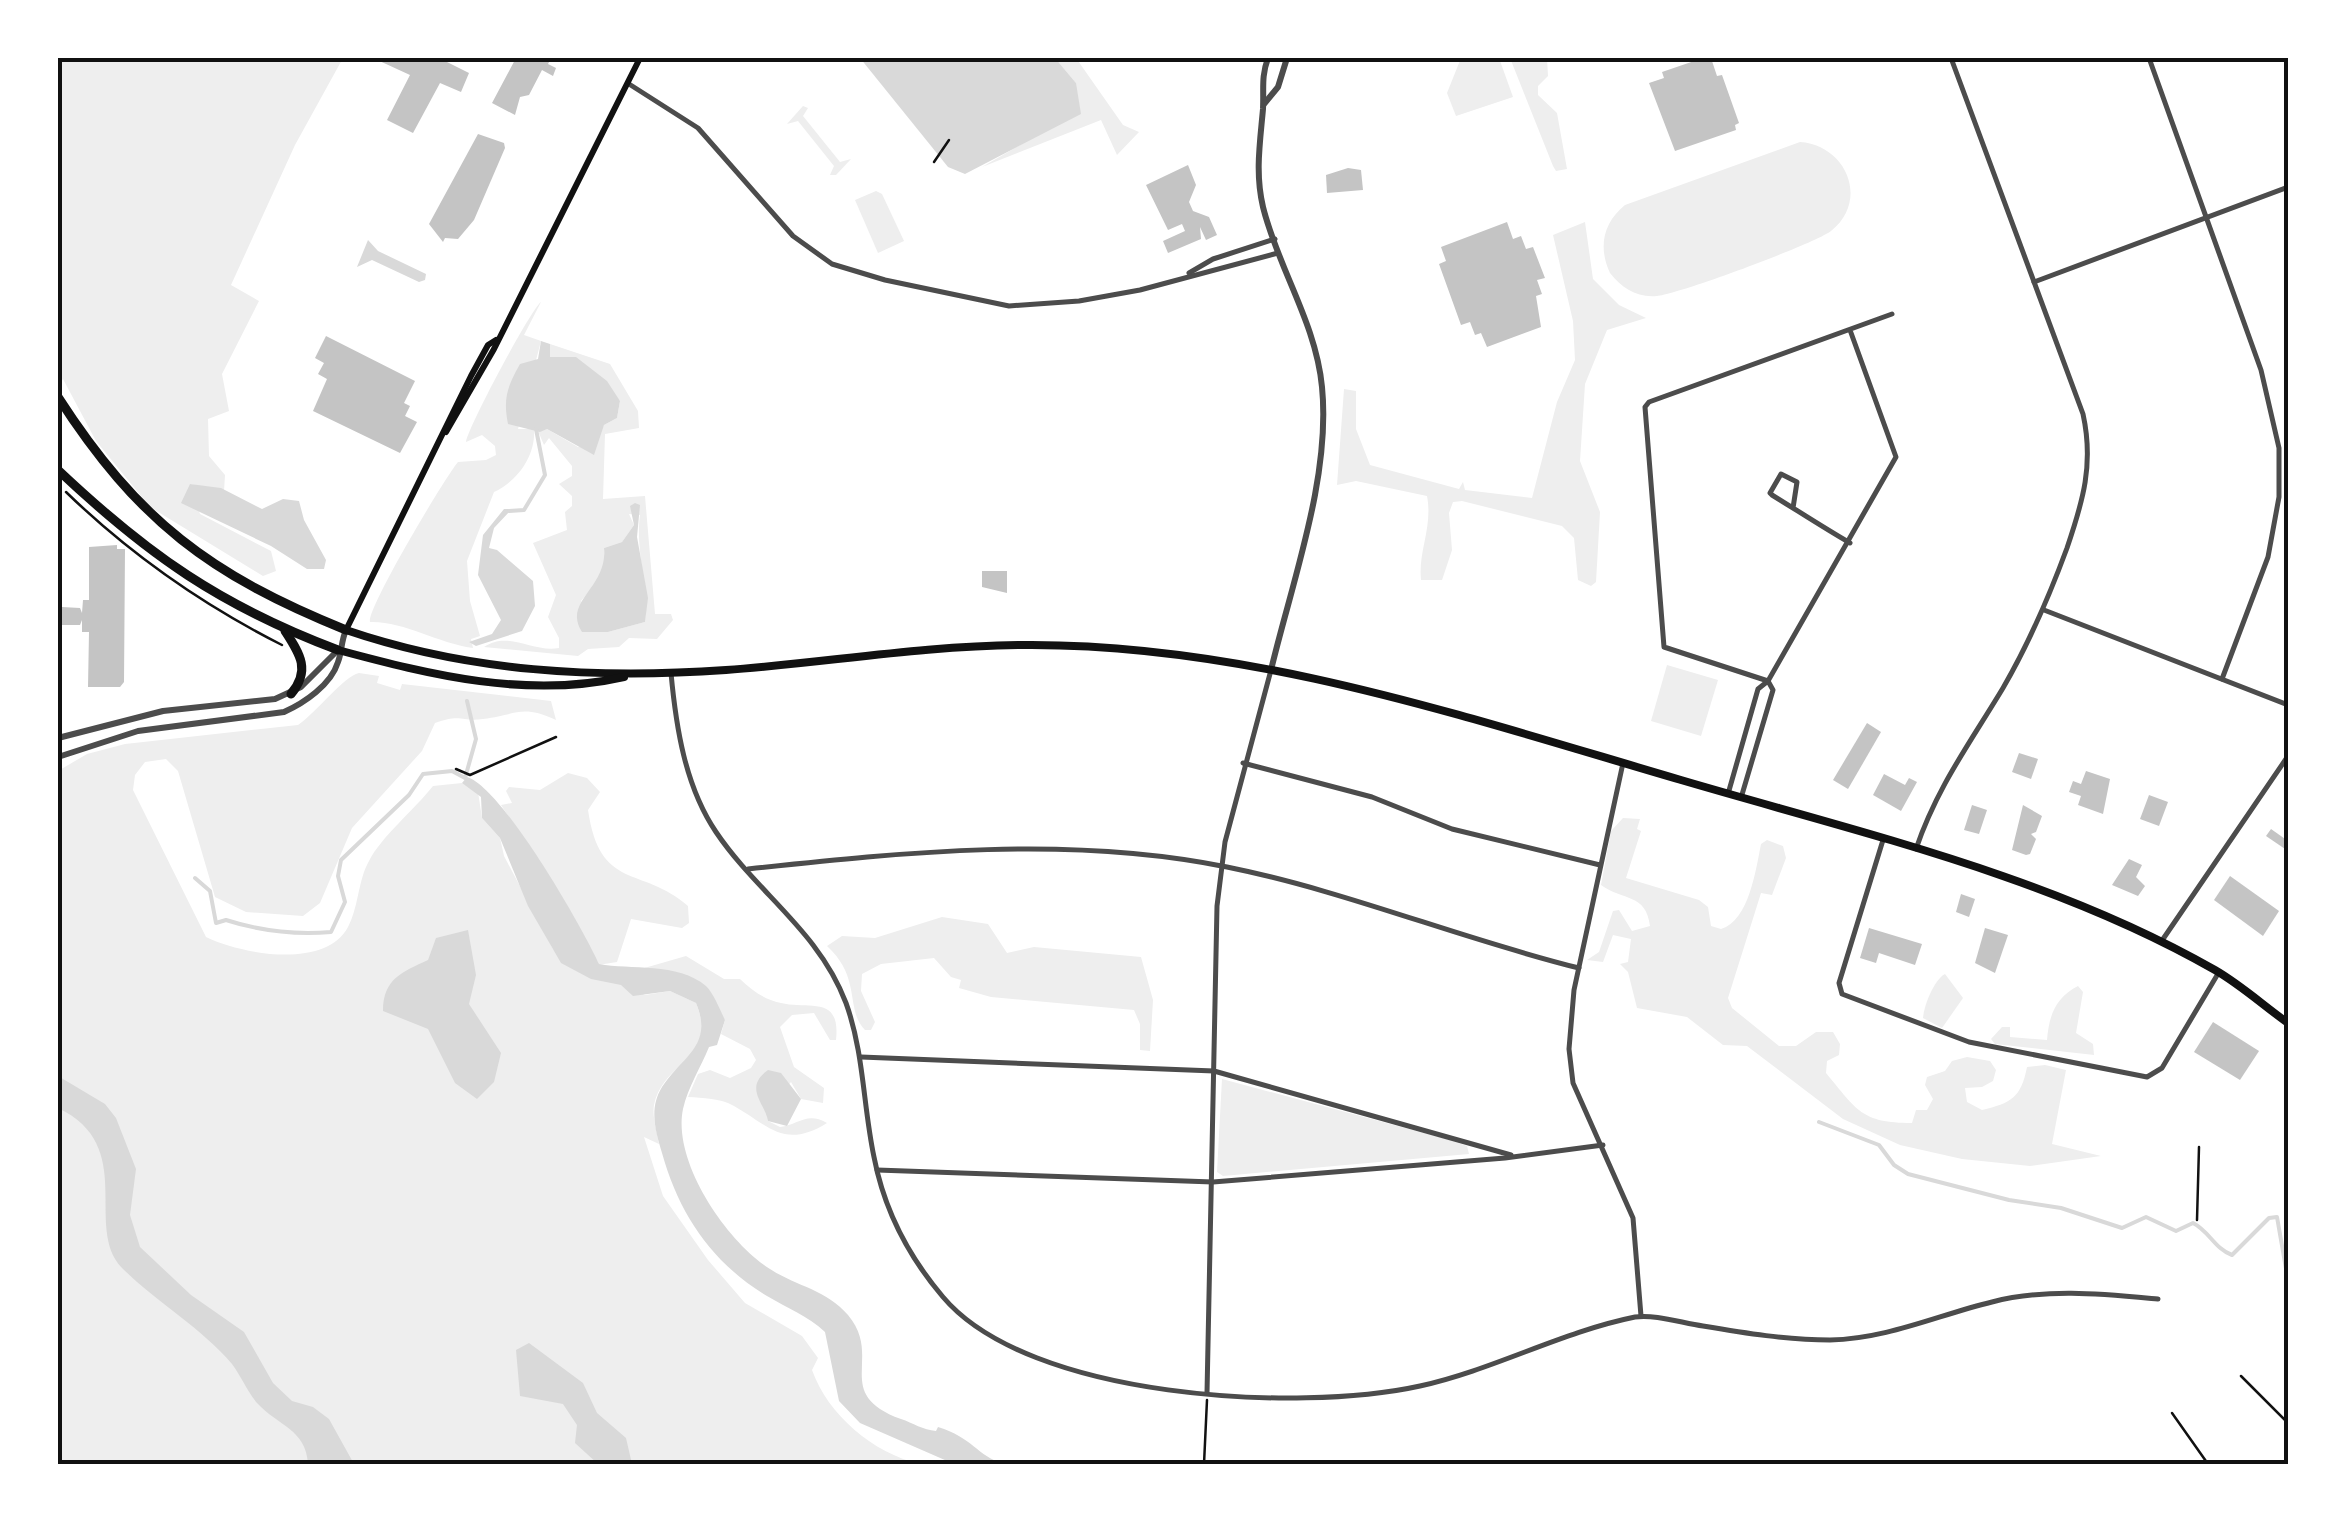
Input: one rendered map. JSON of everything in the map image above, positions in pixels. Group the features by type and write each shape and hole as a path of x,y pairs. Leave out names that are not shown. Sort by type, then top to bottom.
{"highway":[{"path":"58,397 105,467 174,536 251,590 346,630"},
{"path":"58,470 108,517 189,580 283,629 338,650"},
{"path":"283,629 303,663 300,682 291,694"}],"main road":[{"path":"640,58 346,630 423,655 508,668 671,673 1018,645 1202,658 1313,676 1742,798 2070,899 2219,972 2288,1024"},
{"path":"338,650 420,672 530,686 583,686 638,674"}],"street":[{"path":"1207,1393 1217,906 1243,762 1271,670 1317,482 1324,414 1316,353 1274,240 1258,175 1263,105 1260,81 1268,58"},
{"path":"1263,105 1278,87 1286,58"},
{"path":"1916,850 1928,814 1961,750 2003,687 2044,610 2086,492 2090,445 2083,414 1951,58"},
{"path":"2149,58 2265,382 2280,473 2268,557 2222,679"},
{"path":"629,84 698,128 793,236 832,264 1009,306 1079,301 1186,275 1219,271 1279,252"},
{"path":"2034,282 2288,187"},
{"path":"1186,275 1213,259 1274,240"},
{"path":"1742,798 1772,690 1768,681 1678,653 1661,641 1644,413 1649,402 1892,314"},
{"path":"1728,794 1758,689 1768,681 1896,458 1850,330"},
{"path":"1792,508 1797,482 1781,474 1770,494 1792,508 1850,543"},
{"path":"2044,610 2288,704"},
{"path":"58,738 163,711 291,694 338,650 346,630"},
{"path":"58,757 138,732 284,712 304,703 324,684 339,662 338,650"},
{"path":"671,673 676,720 692,780 716,832 824,956 845,1000 861,1057 886,1203 920,1268 946,1301 1004,1342 1098,1377 1207,1393 1373,1396 1427,1385 1640,1316 1833,1340 1878,1335 1994,1301 2060,1293 2158,1299"},
{"path":"2161,942 2288,756"},
{"path":"1243,762 1372,797 1452,829 1601,866"},
{"path":"1623,763 1569,1020 1573,1082 1633,1218 1640,1316"},
{"path":"1884,840 1839,984 1842,994 1969,1042 2147,1076 2162,1068 2219,972"},
{"path":"748,869 984,849 1097,852 1222,866 1579,968"},
{"path":"861,1057 1214,1070 1516,1157"},
{"path":"878,1170 1213,1182 1516,1157 1603,1144"}],"path":[{"path":"934,162 949,140"},
{"path":"456,769 470,775 556,737"},
{"path":"2197,1220 2199,1147"},
{"path":"2241,1376 2288,1423"},
{"path":"1204,1464 1207,1393"},
{"path":"2172,1412 2208,1464"}],"shaded area":[{"path":"58,58 343,58 295,145 231,285 259,301 222,374 229,411 208,419 209,456 225,475 224,491 190,484 200,514 271,551 276,571 263,576 150,507 96,441 63,379 58,387"},
{"path":"860,58 1055,58 1076,83 1081,114 965,174 948,167"},
{"path":"1055,58 1076,58 1123,125 1139,132 1117,155 1101,120 982,167 1034,137 1076,83"},
{"path":"1461,58 1499,58 1513,97 1456,116 1447,93"},
{"path":"1510,58 1547,58 1548,76 1538,86 1538,95 1557,113 1567,169 1556,171 1553,166"},
{"path":"803,106 808,108 803,116 840,162 851,159 836,175 830,175 834,166 798,121 787,124"},
{"path":"1800,142 1830,153 1847,176 1849,204 1831,231 1746,268 1657,296 1630,291 1610,273 1604,254 1605,236 1625,205"},
{"path":"876,191 882,194 904,241 878,253 855,200"},
{"path":"1585,222 1593,279 1619,305 1646,318 1607,330 1585,384 1580,461 1600,512 1596,582 1591,586 1578,580 1574,538 1562,526 1462,501 1453,502 1449,513 1452,550 1442,580 1421,580 1427,496 1356,481 1337,485 1344,389 1356,391 1356,429 1370,465 1459,489 1463,482 1465,490 1532,498 1557,402 1575,360 1573,321 1553,235"},
{"path":"368,240 378,251 426,274 425,280 419,282 372,260 357,267"},
{"path":"541,302 524,335 541,341 518,429 534,429 532,448 518,474 494,492 467,561 470,601 480,636 471,639 473,648 395,625 370,622 393,570 458,462 486,460 496,455 495,446 482,435 466,442 500,370"},
{"path":"541,341 550,344 550,357 576,357 607,381 620,401 617,418 604,425 594,455 547,429 540,432 508,424 509,386 520,364 538,359"},
{"path":"550,344 610,364 638,411 639,428 605,434 603,499 645,496 655,614 671,614 673,620 657,639 629,638 619,647 588,649 578,656 484,647 511,641 559,648 559,638 548,617 556,595 533,543 567,530 565,512 572,506 572,496 559,484 572,476 572,466 549,438 544,445 538,431 547,429 578,447 596,440 604,425 617,418 620,401 605,383 581,367 549,357","holes":["629,514 640,515 645,622 608,632 581,601 604,573 604,548 622,542 634,525"]},
{"path":"190,484 221,488 262,509 283,499 299,501 304,520 326,560 324,569 307,569 271,546 181,503"},
{"path":"640,505 637,537 648,598 645,622 608,632 582,632 577,621 581,602 599,574 604,548 622,542 634,525 630,506"},
{"path":"504,509 512,509 494,528 489,548 497,550 533,581 535,606 522,631 476,646 469,642 492,634 501,620 478,575 483,535"},
{"path":"1667,665 1718,680 1701,736 1651,721"},
{"path":"359,673 379,676 377,683 400,690 402,684 551,701 556,720 519,712 435,723 422,751 352,828 320,903 303,916 246,912 215,897 178,771 166,759 145,762 135,775 133,790 206,937 260,953 302,954 321,949 337,940 348,927 365,868 374,852 433,786 462,783 478,792 482,818 500,838 504,856 553,949 645,995 670,991 696,1003 700,1037 659,1090 654,1105 659,1144 644,1137 663,1196 708,1260 745,1303 802,1336 818,1358 812,1370 819,1387 841,1417 869,1441 920,1464 58,1464 58,771 87,754 125,744 298,725"},
{"path":"568,773 587,778 600,792 588,810 602,854 613,866 671,893 688,906 689,923 682,928 631,919 617,962 598,965 565,902 501,805 512,803 506,791 509,787 540,790"},
{"path":"467,777 482,786 520,831 577,921 599,964 682,973 706,986 714,998 725,1020 717,1045 709,1047 688,1093 682,1130 694,1176 721,1220 753,1257 821,1294 848,1315 862,1346 863,1386 868,1398 880,1409 927,1429 949,1431 1004,1464 954,1464 860,1423 839,1401 825,1332 747,1283 700,1235 669,1175 654,1119 662,1087 698,1040 701,1018 696,1003 670,991 633,996 621,985 591,979 561,963 528,906 500,838 482,818 481,797 462,783"},
{"path":"1623,818 1640,819 1637,829 1641,831 1626,878 1699,900 1708,907 1711,926 1721,929 1731,924 1745,905 1761,844 1767,840 1783,846 1786,858 1772,895 1761,893 1728,998 1732,1008 1779,1046 1796,1046 1816,1032 1833,1032 1840,1044 1839,1055 1827,1061 1826,1073 1862,1112 1881,1120 1912,1123 1916,1110 1927,1110 1933,1099 1925,1085 1927,1077 1945,1071 1952,1061 1967,1057 1990,1061 1996,1070 1993,1081 1982,1087 1965,1088 1967,1102 1982,1110 2013,1098 2022,1086 2027,1067 2045,1065 2066,1070 2052,1144 2101,1156 2030,1166 1962,1159 1900,1145 1843,1119 1747,1046 1723,1045 1687,1017 1637,1008 1628,972 1620,964 1628,962 1631,939 1613,935 1603,962 1587,960 1599,952 1613,911 1619,910 1632,931 1650,926 1639,903 1601,885 1611,831"},
{"path":"942,917 988,924 1007,953 1034,947 1141,957 1153,1000 1150,1051 1140,1050 1140,1024 1134,1010 991,997 959,988 961,980 951,977 934,958 881,964 862,974 861,991 875,1022 871,1030 865,1030 856,1013 845,970 827,946 842,936 875,938"},
{"path":"468,930 476,975 469,1004 501,1053 494,1082 477,1099 455,1083 428,1029 383,1011 390,984 428,960 436,938"},
{"path":"686,956 724,979 740,979 769,999 828,1010 836,1025 836,1040 830,1040 814,1013 792,1015 780,1027 794,1067 824,1088 823,1103 801,1099 791,1082 767,1113 768,1121 780,1127 808,1118 827,1123 799,1134 777,1132 729,1103 688,1097 698,1074 710,1070 730,1078 751,1068 756,1060 750,1049 721,1034 725,1020 700,987 683,976 641,969"},
{"path":"1945,974 1963,998 1942,1028 1923,1018 1930,993"},
{"path":"2078,986 2083,992 2076,1033 2093,1044 2094,1055 1995,1044 1991,1039 2002,1027 2010,1027 2010,1037 2047,1040 2055,1008"},
{"path":"768,1070 781,1073 801,1099 787,1126 768,1121 758,1096 757,1083"},
{"path":"58,1076 105,1104 116,1118 136,1169 130,1215 140,1247 191,1295 244,1332 273,1383 292,1401 313,1407 329,1419 354,1464 308,1464 297,1435 257,1403 221,1351 122,1268 111,1251 103,1165 96,1143 82,1124 58,1108"},
{"path":"1222,1079 1450,1140 1467,1146 1469,1154 1223,1176 1217,1172"},
{"path":"529,1343 583,1383 597,1413 626,1438 632,1464 598,1464 575,1443 577,1425 563,1404 520,1396 516,1350"}],"building":[{"path":"373,58 439,58 469,73 461,92 440,83 413,133 387,120 410,75"},
{"path":"516,58 551,58 548,64 556,68 553,76 542,70 529,95 520,97 515,115 492,103"},
{"path":"1711,58 1717,76 1722,75 1739,123 1736,130 1675,151 1649,83 1664,78 1662,72"},
{"path":"478,134 504,143 505,148 474,220 458,239 445,238 443,242 429,224"},
{"path":"1188,165 1196,185 1189,202 1193,211 1209,217 1217,235 1206,240 1200,227 1201,239 1168,253 1163,241 1185,231 1182,224 1168,230 1146,185"},
{"path":"1348,168 1361,170 1363,190 1327,193 1326,175"},
{"path":"1507,222 1513,239 1521,236 1526,249 1533,247 1545,278 1537,280 1542,294 1536,296 1541,327 1487,347 1481,333 1475,335 1470,322 1461,325 1439,264 1446,261 1441,247"},
{"path":"326,336 415,381 404,403 410,406 405,416 417,422 400,453 313,411 327,379 318,374 324,363 315,358"},
{"path":"117,545 117,549 125,549 124,682 120,687 88,687 89,632 82,632 82,620 80,625 62,625 62,607 80,608 82,613 83,600 89,600 89,547"},
{"path":"982,571 1007,571 1007,593 982,587"},
{"path":"1867,723 1881,732 1848,789 1833,780"},
{"path":"2019,753 2038,759 2031,779 2012,772"},
{"path":"2086,771 2110,779 2103,814 2078,805 2081,796 2069,792 2073,781 2081,784"},
{"path":"1884,774 1905,785 1909,778 1917,782 1901,811 1873,795"},
{"path":"2149,795 2168,802 2159,826 2140,819"},
{"path":"1972,805 1987,810 1979,834 1964,830"},
{"path":"2023,805 2042,816 2036,832 2031,834 2036,839 2026,855 2012,850"},
{"path":"2271,829 2288,841 2288,851 2266,836"},
{"path":"2129,859 2142,865 2136,877 2145,886 2138,896 2112,885"},
{"path":"2230,876 2279,911 2263,936 2214,900"},
{"path":"1961,894 1975,899 1969,917 1956,912"},
{"path":"1869,928 1922,944 1915,965 1879,953 1876,963 1860,958"},
{"path":"1985,928 2008,935 1995,973 1975,963"},
{"path":"2213,1022 2259,1051 2240,1080 2194,1052"}],"waterway":[{"path":"509,511 524,510 545,475 536,429"},
{"path":"195,878 210,891 216,923 226,920 277,931 331,932 345,902 338,876 341,860 409,795 423,774 452,771 465,778 476,739 467,701"},
{"path":"1819,1122 1879,1145 1894,1165 1908,1174 2009,1200 2061,1208 2122,1228 2146,1217 2176,1231 2193,1223 2232,1255 2269,1218 2277,1217 2288,1280"}]}
